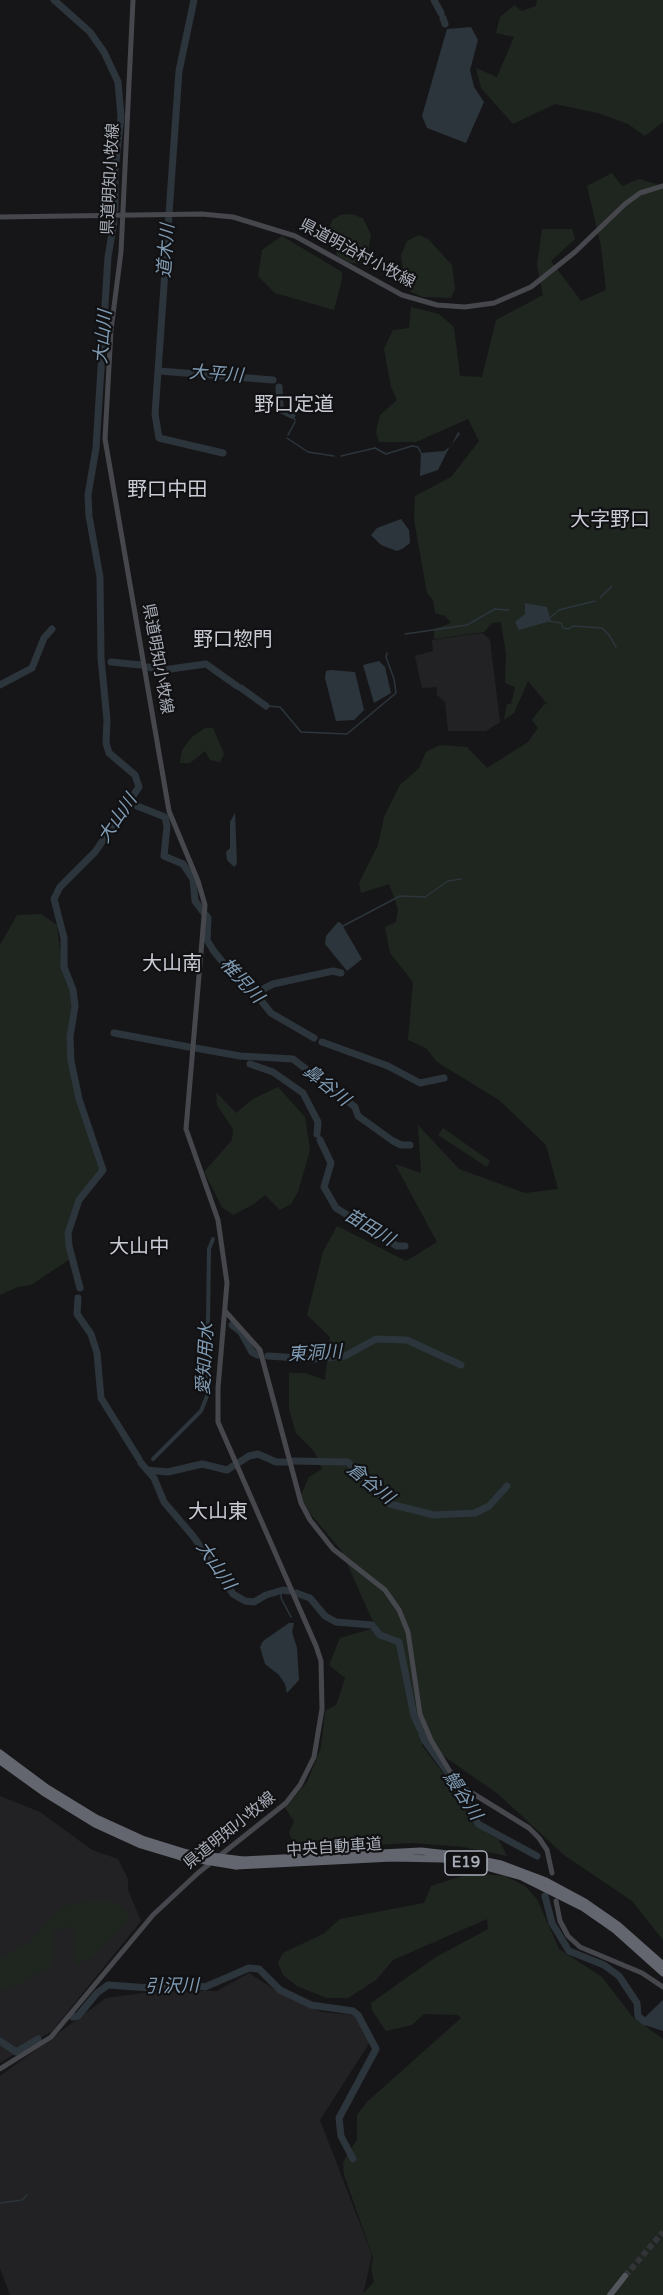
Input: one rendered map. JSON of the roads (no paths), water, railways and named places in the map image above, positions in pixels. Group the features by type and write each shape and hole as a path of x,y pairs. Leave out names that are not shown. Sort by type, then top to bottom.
{"highway":[{"name":"中央自動車道","path":"0,1753 47,1788 96,1818 184,1855 243,1860 412,1851 485,1860 523,1871 576,1896 618,1925 663,1965"},
{"name":"中央自動車道","path":"0,1761 43,1792 94,1824 141,1845 184,1855 237,1866 402,1858 443,1859 475,1864 522,1877 582,1907 615,1930 663,1973"}],"main road":[{"name":"県道明知小牧線","path":"0,2068 51,2037 153,1915 198,1873 286,1803 300,1785 314,1757 321,1716 321,1661 221,1431 218,1414 227,1283 219,1224 186,1129 205,910 202,892 169,811 105,440 111,330 121,252 133,0"},
{"name":"県道明治村小牧線","path":"0,217 225,216 279,229 397,293 422,302 447,306 475,306 512,297 543,279 635,196 663,186"},
{"path":"225,1311 254,1341 265,1361 301,1503 310,1520 333,1549 386,1590 399,1610 408,1632 413,1686 420,1714 431,1740 449,1770 464,1788 529,1828 539,1838 547,1850 552,1873"},
{"path":"556,1901 560,1921 568,1936 580,1947 642,1972 663,1987"},
{"path":"610,2295 625,2276"}],"waterway":[{"name":"大山川","path":"54,0 90,32 104,52 118,82 121,116 115,170 115,209"},
{"name":"道木川","path":"194,0 179,71 155,414 159,438 223,453"},
{"path":"434,0 441,13"},
{"path":"443,18 445,24"},
{"name":"大山川","path":"80,1288 68,1233 79,1200 103,1170 79,1099 71,1061 70,1037 75,1006 73,990 64,967 64,938 54,899 60,887 95,852 139,787 135,775 109,753 106,743 107,720 101,658 100,577 89,516 88,495 96,448 108,257 114,222"},
{"name":"大平川","path":"159,371 273,380"},
{"name":"大平川","path":"279,387 280,409 292,415"},
{"name":"大平川","path":"292,415 295,420"},
{"path":"288,435 295,422"},
{"path":"287,438 308,452 334,456"},
{"path":"341,456 375,448 386,454 412,446 418,447 421,453"},
{"path":"600,598 612,586"},
{"path":"551,617 559,610 595,601"},
{"path":"405,634 467,625 495,609 509,610"},
{"path":"548,621 561,623 563,628 569,629 573,626 602,628 616,647"},
{"path":"0,685 32,668 44,638 52,629"},
{"path":"266,706 280,707 301,732 347,734 396,693 394,679 386,657 387,653"},
{"path":"111,662 141,665"},
{"path":"148,667 163,670 206,664 237,686"},
{"path":"241,688 266,706"},
{"name":"椎児川","path":"130,799 137,806 165,817 167,826 164,856 183,864 193,879 195,901 208,918 207,940 213,950 237,980 255,993 271,1013 314,1038"},
{"path":"343,926 400,896 425,897 448,881 461,879"},
{"path":"255,993 273,984 333,971 341,973"},
{"name":"鼻谷川","path":"114,1033 189,1047"},
{"name":"椎児川","path":"322,1042 388,1066 420,1083 444,1078"},
{"name":"鼻谷川","path":"195,1048 240,1056 293,1059 355,1107 358,1116 393,1141 401,1145 410,1145"},
{"name":"苗田川","path":"250,1064 273,1072 303,1093 318,1122 317,1134"},
{"name":"苗田川","path":"320,1140 331,1163 324,1187 336,1208 397,1246 405,1246"},
{"name":"愛知用水","path":"153,1459 201,1411 207,1396 209,1249 213,1239"},
{"name":"大山川","path":"78,1298 77,1314 91,1334 97,1353 101,1398 139,1459"},
{"name":"東洞川","path":"232,1325 241,1332 252,1352 258,1355"},
{"name":"東洞川","path":"268,1356 314,1359 345,1356 376,1339 407,1340 461,1365"},
{"name":"倉谷川","path":"147,1470 168,1472 202,1464 227,1470 249,1456 258,1454 276,1462 287,1462"},
{"name":"倉谷川","path":"293,1461 348,1462 390,1504 434,1515 475,1513 489,1506 507,1486"},
{"name":"大山川","path":"141,1463 154,1478 164,1502 193,1536 233,1594 245,1601 254,1602 266,1595 283,1590 288,1591"},
{"path":"281,1590 281,1598 291,1617"},
{"name":"鰻谷川","path":"296,1593 310,1598 325,1616 336,1622 372,1625 380,1635 399,1642 414,1716 420,1729"},
{"name":"鰻谷川","path":"422,1734 425,1741"},
{"name":"鰻谷川","path":"427,1744 462,1792 478,1824 537,1856"},
{"name":"鰻谷川","path":"545,1896 552,1923 569,1951 604,1965 619,1976 637,2003 638,2016 645,2022"},
{"name":"引沢川","path":"73,2017 78,2016 97,1993 108,1985 150,1988 178,1983 205,1987 249,1968 259,1969 280,1990 311,2005 353,2011 358,2015 376,2049 339,2118 341,2136 353,2159"},
{"name":"引沢川","path":"0,2041 16,2052 38,2039"},
{"path":"0,2203 22,2200 27,2195"}],"tunnel":[{"path":"625,2276 663,2232"}],"district":[{"name":"野口定道","path":"294,406"},
{"name":"野口中田","path":"167,491"},
{"name":"大字野口","path":"610,521"},
{"name":"野口惣門","path":"233,641"},
{"name":"大山南","path":"172,965"},
{"name":"大山中","path":"139,1248"},
{"name":"大山東","path":"218,1513"}]}
